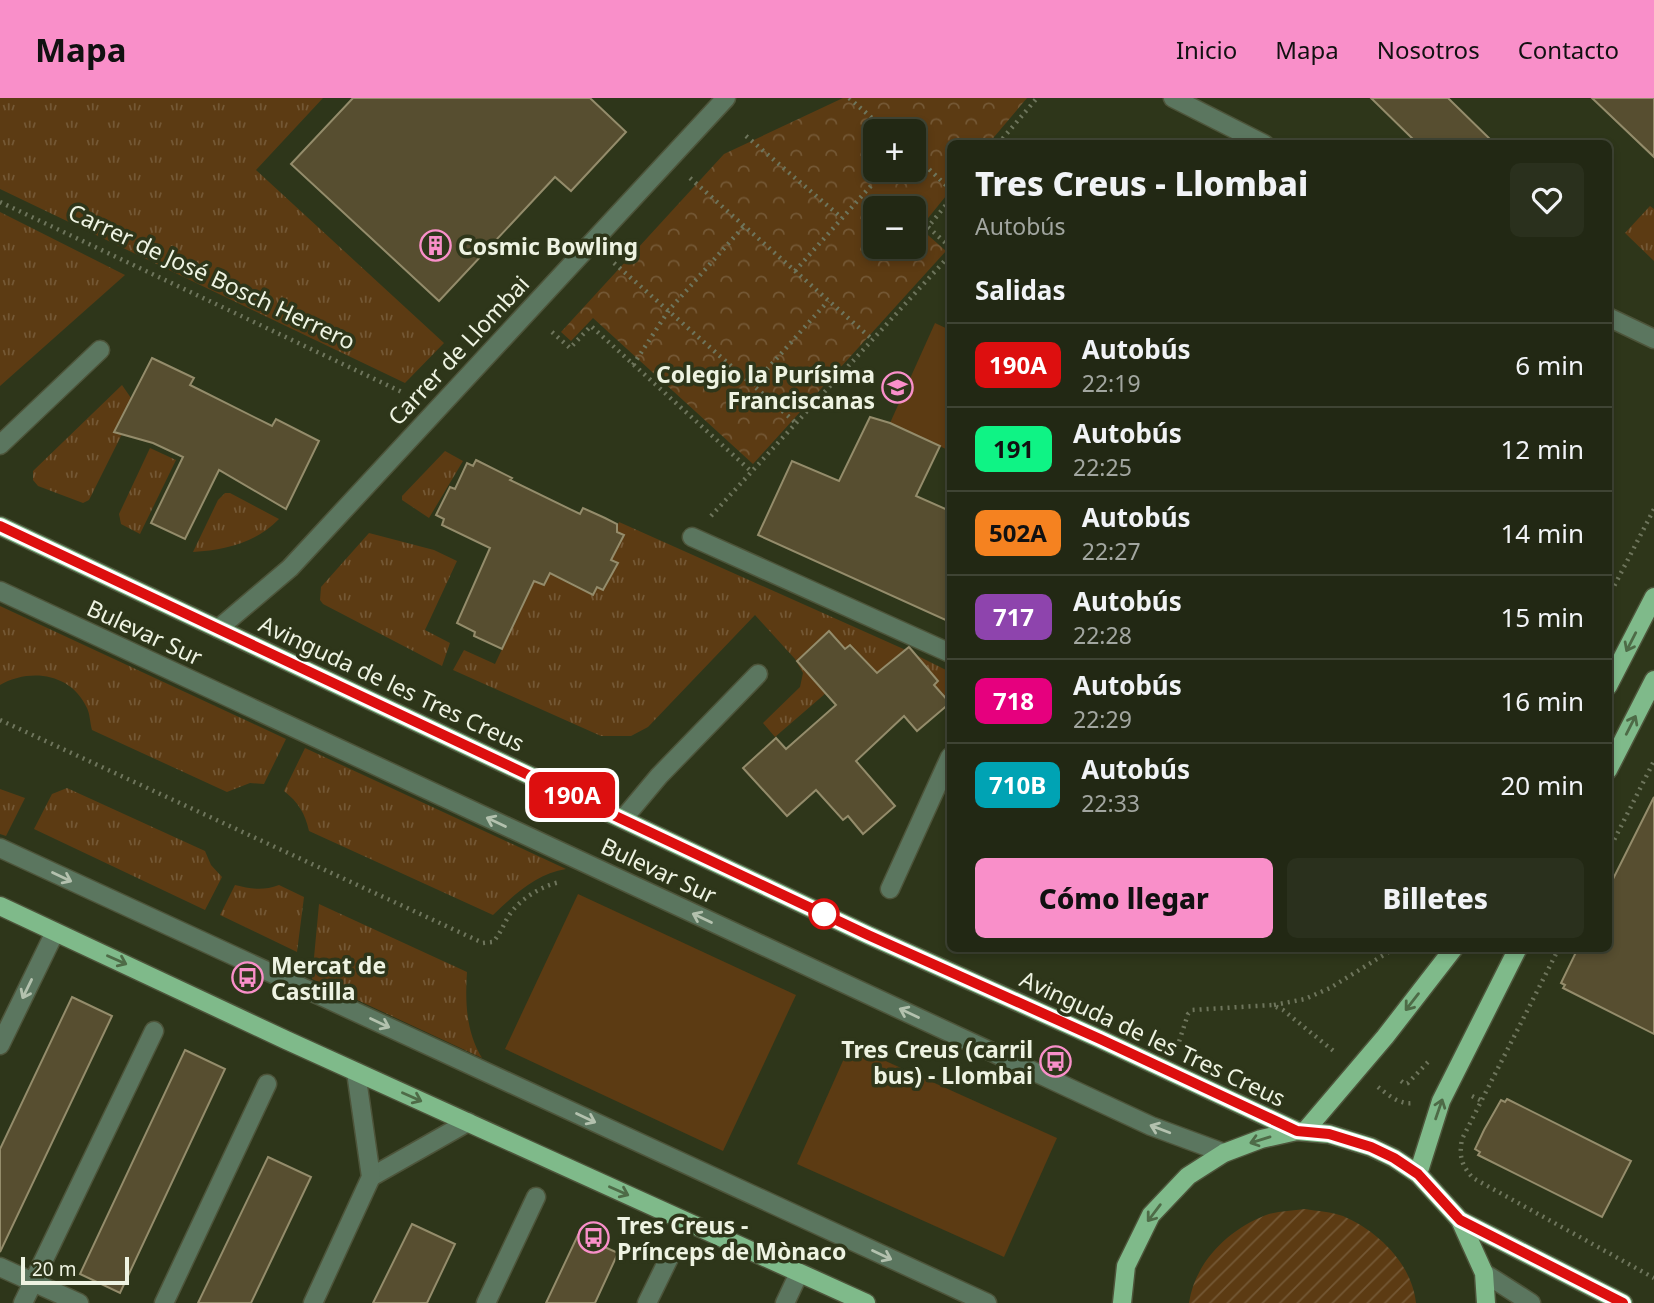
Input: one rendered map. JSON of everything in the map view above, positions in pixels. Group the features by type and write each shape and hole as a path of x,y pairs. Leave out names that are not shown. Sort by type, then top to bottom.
{"main road":[{"name":"Avinguda de les Tres Creus","path":"0,526 868,935 1301,1131"},
{"path":"1612,678 1654,597"},
{"path":"1612,762 1654,680"},
{"path":"0,906 356,1072 866,1303"},
{"path":"1301,1131 1385,1037 1451,952"},
{"path":"1418,1174 1441,1101 1515,952"},
{"path":"1122,1303 1126,1266 1151,1215 1188,1176 1224,1153 1261,1139 1301,1131 1329,1134 1371,1147 1418,1174 1460,1220 1483,1273 1486,1303"},
{"path":"1460,1220 1623,1303"}],"street":[{"name":"Carrer de Llombai","path":"218,629 290,568 726,98"},
{"path":"1173,98 1256,140"},
{"path":"1612,319 1654,340"},
{"path":"0,445 100,350"},
{"path":"692,537 947,652"},
{"name":"Bulevar Sur","path":"0,591 1151,1126 1224,1153"},
{"path":"622,819 659,776 758,674"},
{"path":"890,888 947,764"},
{"path":"0,848 987,1303"},
{"path":"0,1045 55,932"},
{"path":"23,1303 154,1031"},
{"path":"313,1303 371,1177 356,1072"},
{"path":"164,1303 267,1084"},
{"path":"371,1177 468,1122"},
{"path":"486,1303 536,1197"},
{"path":"648,1303 669,1258"},
{"path":"0,1267 79,1303"},
{"path":"785,1303 799,1273"},
{"path":"1483,1273 1531,1303"}],"path":[{"path":"849,98 873,119"},
{"path":"1001,140 1037,98"},
{"path":"746,136 842,218"},
{"path":"926,166 947,186"},
{"path":"690,178 873,340"},
{"path":"795,271 874,182"},
{"name":"Carrer de José Bosch Herrero","path":"0,202 404,393"},
{"path":"947,204 928,227 947,244"},
{"path":"633,365 669,310 744,226"},
{"path":"692,537 947,258"},
{"path":"614,263 796,423"},
{"path":"753,385 828,301"},
{"path":"552,332 570,348 591,326 752,472"},
{"path":"1612,590 1654,509"},
{"path":"0,720 483,943 493,942 507,918 522,902 550,884 570,881"},
{"path":"1612,844 1654,761"},
{"path":"1170,1072 1188,1014 1192,1010 1272,1005 1305,999 1330,988 1388,952"},
{"path":"1557,952 1480,1100 1462,1139 1460,1155 1464,1168 1472,1178 1654,1278"},
{"path":"1272,1005 1283,1010"},
{"path":"1401,1081 1408,1083 1429,1061 1435,1059"}],"green space":[{"path":"0,98 323,98 256,170 444,343 405,383 0,189"},
{"path":"843,98 1027,98 992,140 947,140 947,195 926,221 926,196 863,196 863,259 926,259 926,233 946,251 753,464 593,318 571,341 561,332 724,154"},
{"path":"1650,206 1654,209 1654,261 1625,233"},
{"path":"0,212 125,275 0,386"},
{"path":"935,323 947,329 947,450 890,423"},
{"path":"122,385 131,398 115,429 122,434 89,500 83,503 38,486 33,480 33,471"},
{"path":"150,448 176,460 140,534 121,524 119,514"},
{"path":"445,451 463,461 429,518 402,500 402,496"},
{"path":"225,493 230,493 279,519 260,534 239,544 193,552 218,500"},
{"path":"619,522 908,651 947,670 947,701 934,685 938,680 924,665 920,668 904,650 872,678 863,659 850,645 845,649 829,631 797,661 826,693 775,737 763,723 800,687 803,673 795,659 755,615 648,727 631,736 601,736 453,670 464,650 495,664 534,581 545,584 552,568 560,579 593,595 597,587 604,589 618,563 611,560 623,535 615,531"},
{"path":"369,533 434,550 457,561 425,630 450,643 442,666 320,600 321,587"},
{"path":"0,606 286,739 264,784 250,783 227,792 92,730 88,710 80,696 60,681 49,677 24,676 0,685"},
{"path":"305,748 566,869 536,880 493,915 309,831 300,808 284,791"},
{"path":"67,788 205,851 211,865 222,877 205,910 34,829 52,794"},
{"path":"0,789 25,798 6,836 0,834"},
{"path":"235,885 257,889 279,885 304,897 297,952 220,915"},
{"path":"578,894 796,995 723,1151 505,1049"},
{"path":"319,904 467,972 468,1016 473,1038 482,1058 312,979"},
{"path":"850,1045 1057,1138 1004,1257 797,1164"},
{"path":"1305,1209 1343,1216 1369,1230 1400,1262 1408,1275 1416,1303 1189,1303 1192,1288 1206,1261 1239,1229 1266,1215"}],"building":[{"name":"Cosmic Bowling","path":"353,98 590,98 626,132 571,191 555,177 439,301 291,164"},
{"path":"1371,98 1448,98 1491,140 1414,140"},
{"path":"1592,98 1654,98 1654,157"},
{"path":"152,358 194,378 190,385 272,426 276,419 319,441 286,509 219,470 185,539 151,523 183,457 153,443 114,432"},
{"path":"870,417 890,423 940,446 916,496 947,510 947,621 758,535 792,461 839,481"},
{"path":"476,460 580,514 583,508 617,524 617,532 624,535 611,560 618,563 603,590 597,587 593,595 550,573 544,585 534,581 502,649 474,636 475,632 457,623 490,548 442,525 444,519 436,515 450,487 455,489 467,463 473,466"},
{"path":"829,631 845,649 850,645 877,673 909,647 938,681 934,685 947,700 947,706 917,731 904,716 856,761 895,806 863,834 848,816 843,820 816,790 787,816 743,768 776,738 786,749 836,705 797,661"},
{"path":"1654,797 1654,1034 1563,988 1565,985 1561,983 1576,952 1612,952 1612,881"},
{"path":"72,997 112,1016 0,1252 0,1149"},
{"path":"185,1050 225,1069 120,1293 80,1274"},
{"path":"1507,1099 1631,1161 1602,1217 1478,1155 1480,1152 1475,1149 1484,1130 1501,1100 1505,1102"},
{"path":"268,1157 311,1177 251,1303 198,1303"},
{"path":"412,1224 455,1244 427,1303 373,1303"},
{"path":"578,1235 618,1253 595,1303 546,1303"}],"bus line":[{"name":"190A","path":"0,526 868,935 1297,1131 1329,1134 1371,1147 1394,1158 1418,1174 1460,1220 1623,1303"}],"place":[{"name":"Cosmic Bowling","path":"435,246"},
{"name":"Colegio la Purísima Franciscanas","path":"898,387"},
{"name":"Mercat de Castilla","path":"248,978"},
{"name":"Tres Creus (carril bus) - Llombai","path":"1056,1062"},
{"name":"Tres Creus - Prínceps de Mònaco","path":"594,1238"}]}
